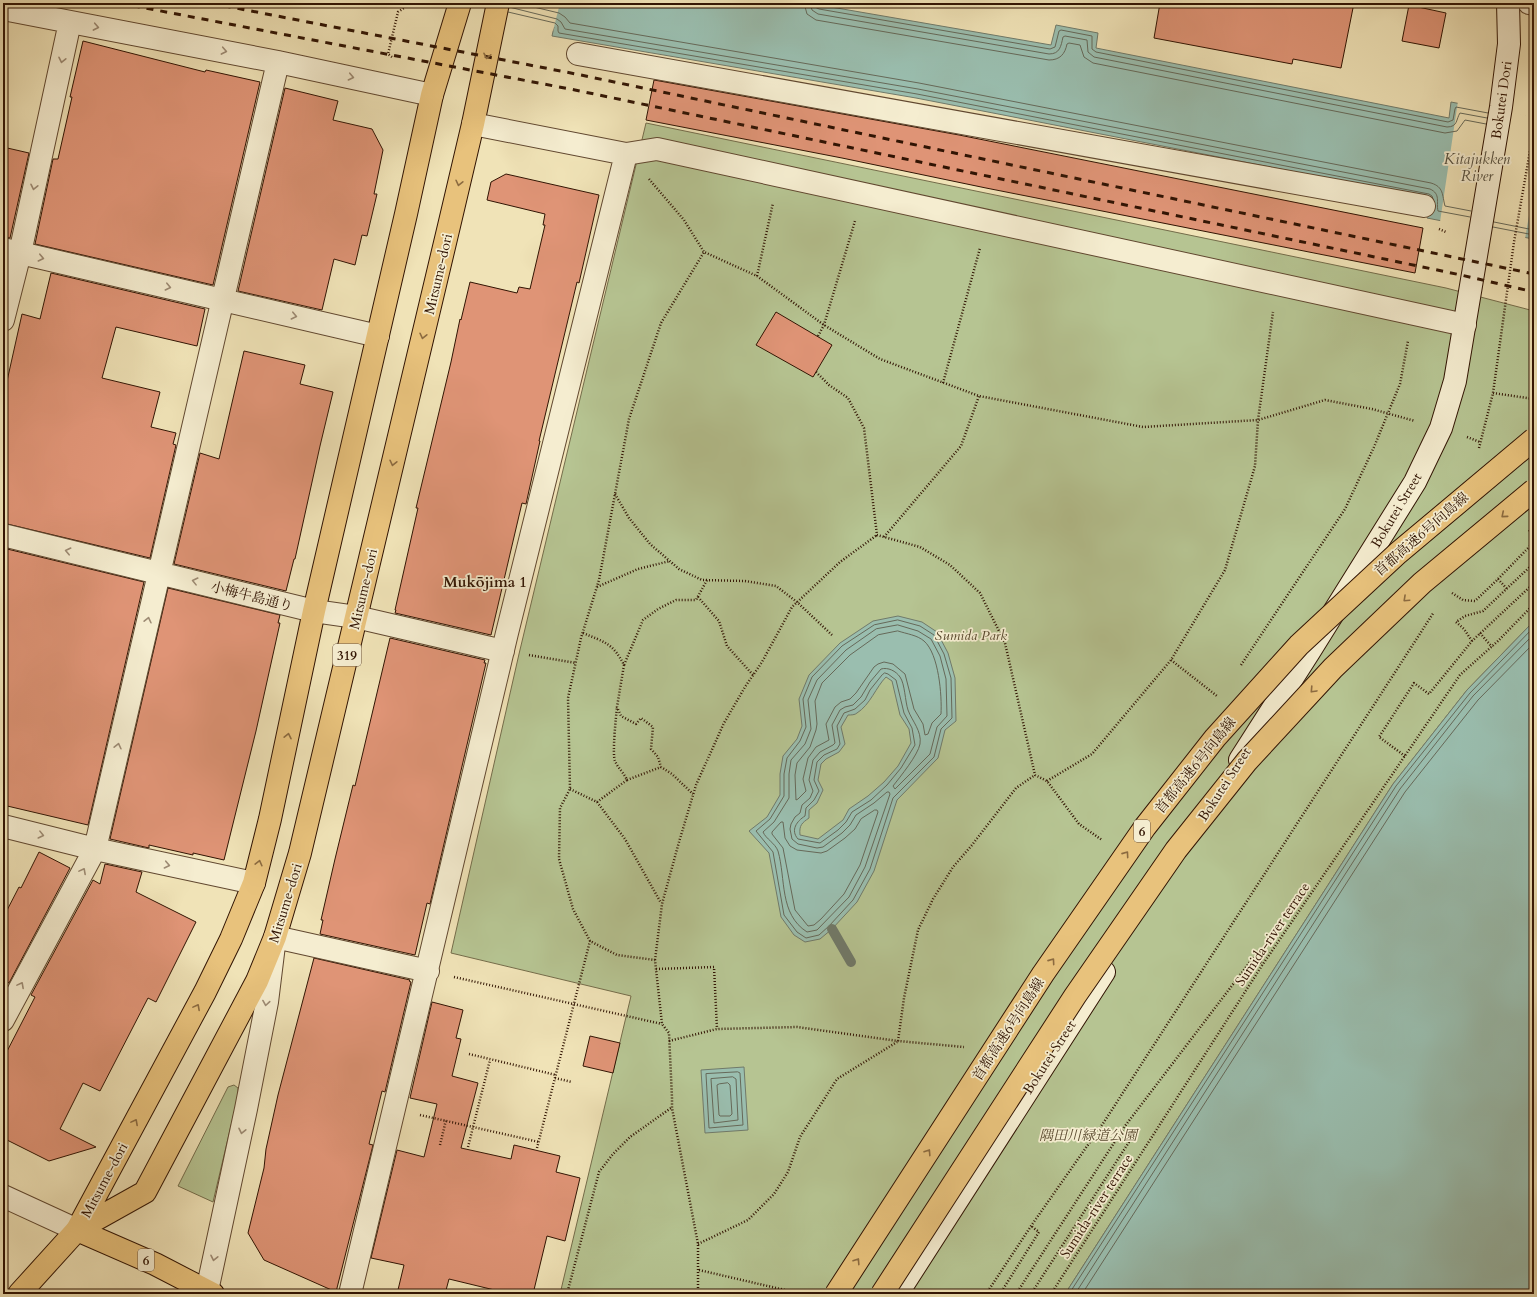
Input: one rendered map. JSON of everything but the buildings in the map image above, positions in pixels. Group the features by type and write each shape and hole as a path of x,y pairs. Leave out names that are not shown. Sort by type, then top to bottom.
{"main road":[{"name":"Mitsume-dori","path":"77,1230 205,992 232,939 254,883 270,819 314,611 432,95 459,6"},
{"name":"Mitsume-dori","path":"77,1230 144,1192 257,981 275,937 300,853 473,124 496,10"},
{"name":"首都高速6号向島線","path":"836,1294 1043,974 1145,827 1215,738 1298,645 1398,553 1534,439"},
{"path":"882,1294 1075,996 1176,850 1246,762 1333,668 1422,583 1534,490"},
{"path":"19,1294 77,1230"},
{"name":"6","path":"77,1230 155,1264 210,1292"}],"street":[{"name":"Bokutei Dori","path":"1478,243 1501,107 1509,44 1508,3"},
{"path":"1529,3 1534,4"},
{"path":"3,9 278,62 432,95"},
{"path":"3,320 11,251 70,22"},
{"path":"578,54 1424,206"},
{"path":"3,1020 95,849 278,62"},
{"path":"473,124 626,154 658,149 1465,325"},
{"path":"350,1294 503,651 626,154"},
{"name":"Bokutei Street","path":"897,1294 1309,652 1415,482 1441,428 1455,381 1478,243"},
{"path":"11,251 378,336"},
{"name":"小梅牛島通り","path":"3,535 314,611 356,617 503,651"},
{"path":"3,826 95,849 254,883"},
{"path":"210,1292 267,1002 275,937 428,971"},
{"path":"3,1196 77,1230"}],"path":[{"path":"395,61 388,54 398,12 411,3"},
{"path":"1479,449 1492,393 1514,242 1534,128"},
{"path":"626,154 655,184 684,220 704,252 757,276 824,325 880,359 979,396 1143,426 1258,420 1325,400 1388,413 1441,428 1480,442"},
{"path":"757,276 779,176"},
{"path":"818,336 824,325 862,193"},
{"path":"943,382 988,221"},
{"path":"655,960 617,955 590,941 572,909 559,859 560,808 570,789 568,698 583,634 597,587 629,419 661,323 704,252"},
{"path":"1047,781 1092,754 1171,660 1225,570 1255,466 1258,420 1277,284"},
{"path":"1241,665 1345,509 1374,447 1400,384 1413,313"},
{"path":"816,372 829,385 848,398 864,428 877,535"},
{"path":"1492,393 1534,399"},
{"path":"884,537 961,446 979,396"},
{"path":"614,494 629,518 650,544 679,569 702,580 745,581 776,586 797,602 832,635"},
{"path":"877,535 920,547 950,565 980,593 1005,642 1035,775"},
{"path":"698,1294 698,1244 672,1108 669,1033 662,1024 655,960 662,904 693,794 724,723 762,662 792,607 840,562 877,535"},
{"path":"1446,590 1463,600 1475,601 1534,542"},
{"path":"597,587 638,569 670,561"},
{"path":"1472,641 1464,629 1456,622 1465,616 1483,611 1534,563"},
{"path":"1498,579 1507,589"},
{"path":"627,780 615,760 615,727 624,665 643,620 658,609 676,600 696,600 707,580"},
{"path":"1405,756 1379,736 1414,684 1429,694 1472,641 1534,583"},
{"path":"698,596 720,621 727,646 753,675"},
{"name":"Sumida-river terrace","path":"1051,1294 1263,964 1460,675 1492,647 1534,604"},
{"path":"986,1294 1031,1226 1104,1122 1434,612"},
{"path":"1480,633 1492,647"},
{"path":"583,634 605,642 617,652 624,665"},
{"path":"503,651 576,663"},
{"path":"1171,660 1219,698"},
{"path":"617,707 621,716 636,724 641,718 653,727 651,749 658,757 661,767 672,774 693,794"},
{"path":"597,802 627,780 661,767"},
{"path":"1035,775 1047,781 1079,824 1103,842"},
{"path":"898,1041 904,998 918,930 933,898 953,867 1016,788 1035,775"},
{"path":"570,789 597,802 625,839 662,904"},
{"path":"537,1148 590,941"},
{"path":"1016,1294 1121,1132 1253,958 1263,964"},
{"path":"656,969 714,967 717,1029"},
{"path":"428,971 662,1024"},
{"path":"669,1041 717,1029 796,1027 898,1041 966,1047"},
{"path":"698,1244 748,1220 774,1194 788,1172 800,1137 837,1079 898,1041"},
{"path":"469,1054 556,1076 572,1082"},
{"path":"468,1147 490,1060"},
{"path":"567,1294 598,1172 630,1137 672,1108"},
{"path":"394,1109 539,1142"},
{"path":"440,1145 446,1120"},
{"path":"1031,1294 1131,1139 1121,1132"},
{"path":"1000,1294 1039,1232 1031,1226"},
{"path":"699,1270 802,1294"}],"green space":[{"name":"Sumida Park","path":"646,123 1446,288 1534,311 1534,621 1467,690 1393,784 1065,1294 560,1294 631,996 451,953 519,654"},
{"path":"234,1085 238,1088 238,1096 213,1202 178,1186 228,1087"}],"water":[{"name":"Kitajukken River","path":"451,3 808,3 1051,45 1056,25 1098,33 1096,48 1449,118 1451,102 1534,118 1533,239 1427,218 1429,198 916,98 552,36 554,27"},
{"path":"898,616 922,622 937,632 948,653 955,678 956,721 945,730 938,758 897,800 874,871 857,902 832,929 820,939 805,942 794,935 781,917 769,853 749,831 767,817 780,795 780,774 783,756 797,739 802,726 799,699 809,675 840,643 873,621","holes":["886,677 892,681 900,715 909,729 911,743 898,766 884,782 868,796 849,809 843,820 818,839 800,835 800,829 804,821 809,818 809,810 817,803 823,790 818,780 821,764 826,759 839,752 845,744 841,727 848,715 853,715 862,710"]},
{"path":"1534,621 1534,1294 1065,1294 1393,784 1467,690"},
{"path":"744,1067 748,1130 705,1133 701,1070"}],"pier":[{"path":"449,3 560,3 553,31 552,29 451,5"},
{"path":"1458,101 1534,117 1534,186 1525,239 1440,222"}],"waterway":[{"path":"832,929 851,962"}],"railway":[{"path":"119,3 575,90 1461,275 1534,292"},
{"path":"210,3 576,74 1534,274"}],"district":[{"name":"Mukōjima 1","path":"485,582"}],"park label":[{"name":"隅田川緑道公園","path":"1088,1135"}]}
